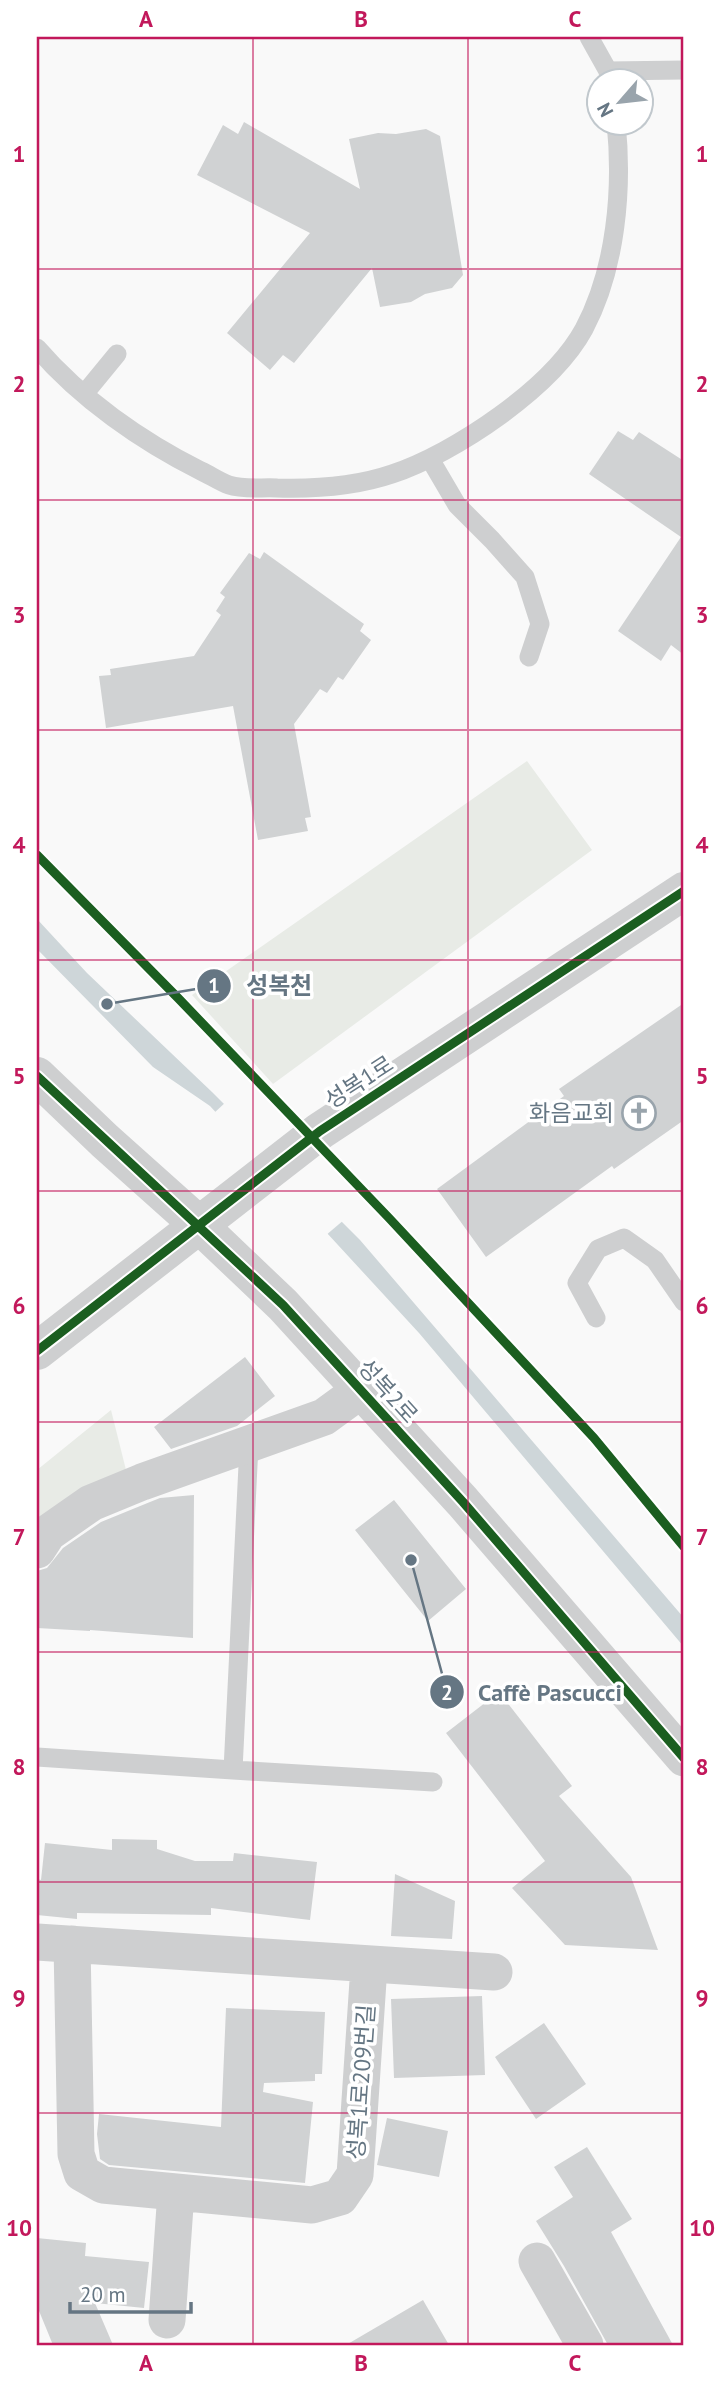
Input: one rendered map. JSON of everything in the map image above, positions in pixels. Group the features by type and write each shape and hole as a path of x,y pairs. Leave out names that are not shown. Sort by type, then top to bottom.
{"street":[{"name":"성복1로","path":"37,1351 320,1131 684,891"},
{"name":"성복2로","path":"37,1076 283,1305 463,1502 684,1758"},
{"name":"성복2로","path":"37,1550 48,1533 91,1503 324,1417 361,1390"},
{"name":"성복1로209번길","path":"369,1966 355,2175 340,2197 312,2205 103,2185 82,2173 76,2154 55,1943 369,1966 494,1972"},
{"path":"167,2320 176,2192"},
{"path":"537,2261 585,2345"}],"lane":[{"path":"589,37 603,66"},
{"path":"654,72 684,70"},
{"path":"37,348 51,364 125,426 176,458 231,486 292,488 349,484 391,475 430,458 480,428 545,379 583,331 595,306 607,269 618,180 616,136"},
{"path":"85,393 117,354"},
{"path":"430,458 457,505 525,577 540,624 529,657"},
{"path":"596,1318 577,1283 598,1249 624,1238 655,1260 684,1301"},
{"path":"233,1770 249,1445"},
{"path":"37,1758 433,1782"}],"shaded area":[{"path":"527,761 592,850 273,1084 192,995"},
{"path":"37,919 87,973 212,1092 360,1240 684,1618 684,1647 419,1333 210,1106 153,1067 37,949"},
{"path":"111,1410 126,1470 37,1528 37,1470"}],"pier":[{"path":"227,1101 345,1219 325,1236 213,1114"}],"building":[{"path":"244,122 360,189 349,139 378,133 396,134 426,129 440,136 463,275 452,288 425,294 411,302 380,307 372,268 294,363 283,355 270,370 227,333 310,233 197,175 223,125 238,134"},
{"path":"618,431 633,440 639,432 684,461 684,655 671,645 661,661 618,631 681,537 589,474"},
{"path":"264,552 364,624 360,631 371,640 343,680 338,677 327,693 320,689 294,724 311,817 305,818 308,831 258,840 233,706 106,728 99,676 111,675 110,669 194,656 221,615 216,611 225,597 220,593 249,553 260,559"},
{"path":"684,1003 684,1120 614,1169 612,1166 486,1257 437,1189 564,1096 559,1089"},
{"path":"245,1357 275,1396 237,1426 171,1449 154,1427"},
{"path":"194,1495 193,1638 37,1628 37,1571 47,1568 63,1548 101,1522 150,1502 160,1498"},
{"path":"394,1500 466,1589 428,1621 355,1530"},
{"path":"499,1692 572,1786 559,1796 631,1877 658,1950 565,1945 512,1888 545,1861 446,1733"},
{"path":"112,1839 157,1840 157,1849 195,1861 233,1861 234,1853 317,1862 310,1920 211,1908 211,1915 77,1913 77,1919 37,1915 37,1879 41,1880 45,1843 112,1850"},
{"path":"395,1874 455,1901 452,1939 391,1936"},
{"path":"482,1996 485,2075 394,2078 391,1999"},
{"path":"226,2008 325,2012 322,2074 315,2074 315,2081 264,2083 263,2092 313,2102 305,2183 109,2165 100,2159 97,2134 99,2114 221,2127"},
{"path":"544,2023 586,2084 536,2119 495,2057"},
{"path":"387,2118 448,2131 439,2177 377,2165"},
{"path":"587,2147 632,2219 611,2232 673,2345 608,2345 536,2221 573,2197 554,2167"},
{"path":"37,2238 86,2243 85,2256 149,2262 144,2308 95,2303 113,2345 53,2345 37,2306"},
{"path":"423,2300 449,2345 346,2345"}],"cycle path":[{"path":"37,855 389,1218 594,1438 684,1547"},
{"path":"37,1351 320,1131 684,891"},
{"path":"37,1076 283,1305 463,1502 684,1758"}],"place":[{"name":"성복천","path":"107,1004"},
{"name":"화음교회","path":"639,1113"},
{"name":"Caffè Pascucci","path":"411,1560"}]}
